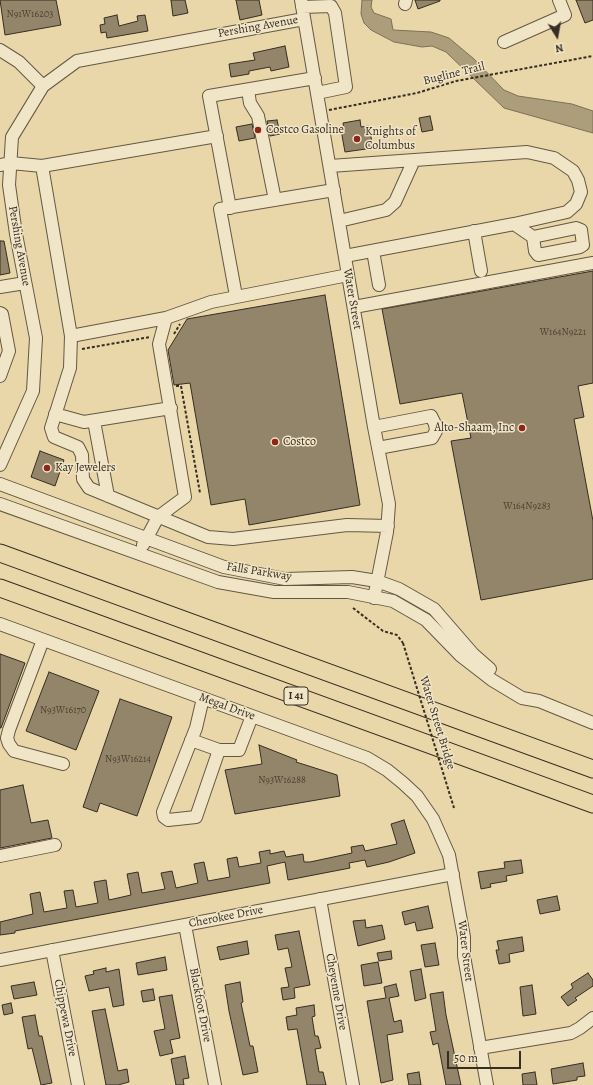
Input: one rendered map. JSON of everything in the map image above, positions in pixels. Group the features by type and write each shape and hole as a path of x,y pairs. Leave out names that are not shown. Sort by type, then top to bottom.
{"highway":[{"path":"0,553 593,769"},
{"name":"I 41","path":"0,588 593,804"}],"street":[{"path":"504,42 565,15 559,0"},
{"name":"Pershing Avenue","path":"0,465 33,390 36,338 5,164 12,138 43,86 77,61 302,9 331,6 335,13 346,87 317,92"},
{"name":"Water Street","path":"302,9 374,427 389,504 388,526 374,598"},
{"path":"0,50 19,62 43,86"},
{"path":"230,208 209,96 315,78"},
{"path":"248,90 250,103 258,116 275,200"},
{"path":"5,164 42,166 217,136"},
{"path":"330,166 527,152 554,158 573,171 578,180 580,192 576,204 567,212 514,224 345,256"},
{"path":"339,220 386,210 395,202 414,160"},
{"path":"42,166 71,336 70,368 51,428 54,437 78,447 82,455 83,479 89,488 208,537 233,539 347,525 388,526"},
{"path":"236,296 220,209 334,190"},
{"path":"514,224 533,237"},
{"path":"474,231 480,271"},
{"path":"373,251 379,285"},
{"path":"354,307 593,263"},
{"path":"71,336 166,318 211,302 236,296 348,275"},
{"path":"0,287 25,283"},
{"path":"0,313 2,314 9,351 0,376"},
{"path":"139,553 158,517 186,496 159,344 165,337 166,318"},
{"path":"56,414 84,422 171,408"},
{"path":"374,427 431,416 435,424 436,431 432,438 378,448"},
{"path":"94,421 108,496"},
{"name":"Falls Parkway","path":"0,484 224,567 285,579 352,577 377,581 399,589 434,609 473,654 494,672 539,701 593,724"},
{"name":"Falls Parkway","path":"0,504 218,582 274,592 348,592 393,601 426,620 461,656 492,680 522,698 539,701"},
{"name":"Megal Drive","path":"0,624 367,758 404,782 417,796 433,820"},
{"path":"43,640 8,730 7,738 14,751 63,764"},
{"path":"202,698 196,728 163,812 164,817 168,820 196,817 219,750"},
{"path":"191,740 219,750 239,750 252,716"},
{"name":"Water Street","path":"433,820 449,855 453,874 464,937 464,956 487,1085"},
{"path":"0,856 55,845"},
{"name":"Cherokee Drive","path":"0,960 453,874"},
{"name":"Cheyenne Drive","path":"320,899 352,1085"},
{"name":"Blackfoot Drive","path":"185,925 215,1085"},
{"name":"Chippewa Drive","path":"52,950 78,1085"},
{"path":"480,1048 571,1033 593,1018"}],"path":[{"name":"Bugline Trail","path":"320,111 417,93 456,81 593,56"},
{"path":"71,351 165,337 182,320"},
{"path":"172,387 181,386 200,493"},
{"name":"Water Street Bridge","path":"353,608 383,631 397,635 403,643 454,808"}],"shaded area":[{"path":"362,0 372,0 371,7 374,13 391,19 393,30 431,32 449,38 474,59 504,90 518,96 572,104 593,111 593,133 504,108 446,52 432,46 422,47 394,42 371,30 364,23 361,14"}],"building":[{"path":"0,0 56,0 61,25 5,35"},
{"path":"171,0 185,0 188,13 173,16"},
{"path":"236,0 259,0 262,15 240,20"},
{"path":"415,0 440,0 440,1 418,9"},
{"path":"576,0 593,0 593,20 585,23"},
{"path":"117,15 119,26 138,21 137,16 145,15 148,31 107,38 106,32 101,33 100,25 105,24 104,18"},
{"path":"285,46 289,67 271,71 270,67 249,71 249,74 231,77 229,64 255,60 253,53"},
{"path":"430,116 433,130 422,132 419,118"},
{"path":"277,120 280,134 270,136 267,121"},
{"name":"Knights of Columbus","path":"360,120 361,127 369,126 373,148 345,152 341,130 344,129 343,123"},
{"path":"252,124 255,138 239,141 236,127"},
{"path":"0,241 4,241 10,273 0,275"},
{"name":"Alto-Shaam, Inc","path":"593,271 593,383 578,386 584,417 574,419 593,521 593,579 481,600 451,441 471,438 462,393 400,404 382,309"},
{"name":"Costco","path":"325,295 360,505 249,525 245,499 211,505 190,383 174,385 168,350 187,319"},
{"name":"Kay Jewelers","path":"40,451 64,460 55,486 31,477"},
{"path":"0,654 25,663 1,728 0,728"},
{"path":"49,672 99,691 76,750 26,731"},
{"path":"120,699 172,717 137,816 100,803 97,812 83,807"},
{"path":"259,745 297,760 296,762 337,775 340,796 235,814 225,770 262,764"},
{"path":"23,785 31,823 48,820 52,838 0,848 0,790"},
{"path":"404,820 415,853 389,862 367,867 365,860 349,863 350,868 288,880 285,862 267,866 270,883 0,935 0,922 33,914 30,894 40,892 44,912 67,908 64,891 73,890 76,907 98,903 94,882 106,880 109,900 131,895 127,874 138,872 142,893 165,889 161,873 172,871 176,888 198,883 194,864 204,862 208,881 230,877 227,859 237,857 239,867 261,863 259,852 270,850 270,854 284,851 286,857 303,854 304,862 310,862 352,853 351,847 363,845 365,851 397,844 391,824"},
{"path":"521,860 523,873 506,876 507,881 490,884 491,887 481,889 478,872 505,868 504,862"},
{"path":"557,896 560,910 540,914 537,900"},
{"path":"428,906 433,928 417,931 415,922 405,925 402,912"},
{"path":"365,920 366,928 382,925 385,939 358,946 353,921"},
{"path":"299,931 310,985 294,988 295,998 283,1000 281,988 289,987 285,968 292,967 288,948 278,950 275,935"},
{"path":"522,937 524,951 509,954 510,962 499,964 496,950 499,950 497,941"},
{"path":"247,941 249,954 220,960 217,947"},
{"path":"435,943 439,965 425,967 421,945"},
{"path":"391,951 392,959 379,961 377,953"},
{"path":"165,957 167,970 138,975 136,963"},
{"path":"378,962 382,983 364,986 361,965"},
{"path":"106,968 106,972 119,969 124,1005 113,1007 109,987 89,991 85,976 94,974 93,971"},
{"path":"421,969 426,998 415,1001 410,971"},
{"path":"588,973 593,980 593,986 575,998 577,1000 568,1006 561,997 573,988 571,984"},
{"path":"34,982 37,995 14,999 11,986"},
{"path":"240,982 243,1002 241,1003 250,1046 253,1046 258,1072 243,1075 225,985"},
{"path":"396,984 399,996 389,998 394,1022 401,1020 403,1032 387,1035 393,1080 381,1083 367,1001 386,998 384,987"},
{"path":"532,985 536,1014 523,1016 520,987"},
{"path":"153,989 155,1000 143,1002 141,991"},
{"path":"443,992 446,1015 461,1085 446,1085 438,1043 433,1045 430,1032 436,1031 430,994"},
{"path":"172,995 180,1038 170,1040 173,1053 160,1056 154,1031 165,1029 159,997"},
{"path":"11,1003 13,1013 4,1015 2,1005"},
{"path":"314,1005 315,1016 312,1017 315,1036 318,1036 321,1048 315,1049 319,1072 323,1072 326,1085 307,1085 297,1029 288,1030 286,1017 297,1015 296,1008"},
{"path":"105,1009 118,1071 127,1069 129,1082 118,1085 106,1085 92,1011"},
{"path":"35,1015 39,1036 42,1036 52,1083 41,1085 32,1048 28,1049 22,1017"},
{"path":"185,1056 189,1078 183,1079 184,1085 176,1085 171,1059"},
{"path":"583,1063 585,1076 577,1077 577,1080 553,1084 551,1069"},
{"path":"419,1072 421,1085 409,1085 407,1074"},
{"path":"535,1072 537,1085 523,1085 522,1074"}],"place":[{"name":"Costco Gasoline","path":"258,130"},
{"name":"Knights of Columbus","path":"357,139"},
{"name":"Alto-Shaam, Inc","path":"522,428"},
{"name":"Costco","path":"275,442"},
{"name":"Kay Jewelers","path":"47,468"}]}
